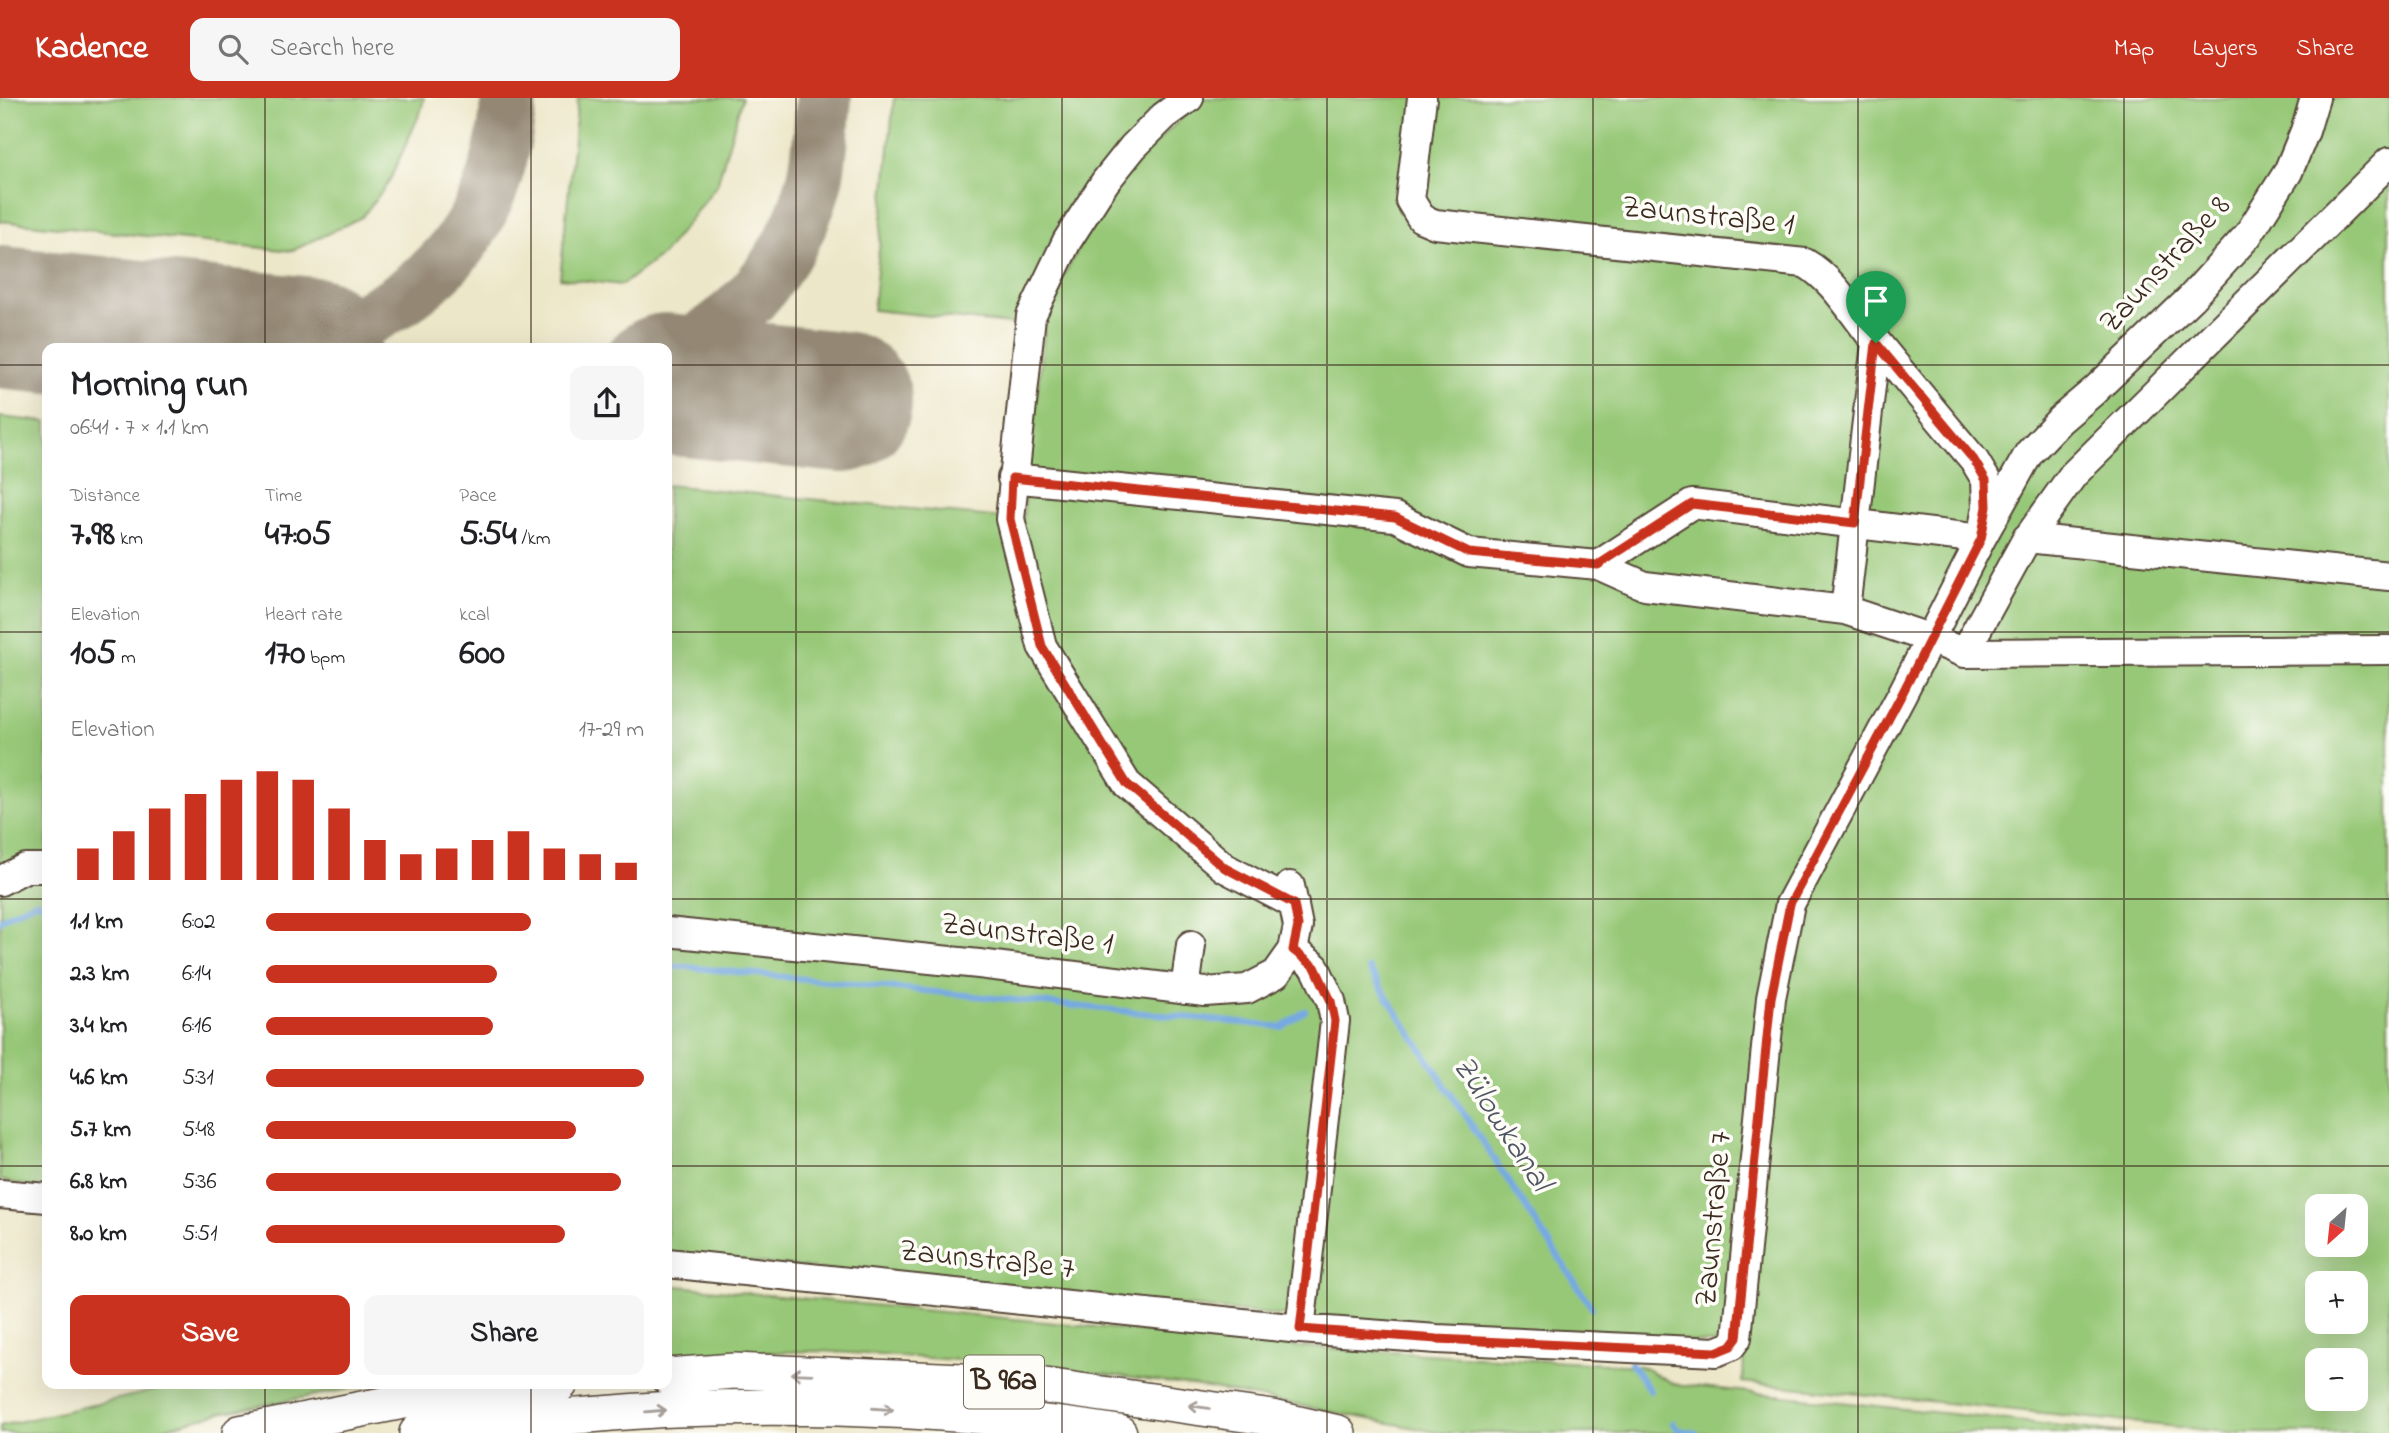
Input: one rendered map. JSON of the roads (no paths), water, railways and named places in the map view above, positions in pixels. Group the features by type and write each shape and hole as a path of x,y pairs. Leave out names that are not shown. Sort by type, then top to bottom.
{"main road":[{"name":"B 96a","path":"672,1376 734,1371 1031,1384 1273,1418 1338,1433"},
{"path":"240,1433 439,1394 500,1389"},
{"name":"B 96a","path":"417,1433 674,1409 854,1407 1043,1421 1119,1433"}],"lane":[{"path":"1189,98 1164,116 1105,182 1067,241 1031,316 1012,478 1010,519 1042,646 1127,784 1225,868 1292,892 1298,926 1293,950 1315,967 1331,1001 1335,1021 1300,1329"},
{"name":"Zaunstraße 1","path":"1422,98 1410,200 1421,218 1435,223 1805,263 1831,284 1876,343 1974,460 1986,480 1987,507 1981,539 1902,694"},
{"name":"Zaunstraße 8","path":"1981,539 2029,453 2060,420 2192,298 2248,235 2288,172 2315,98"},
{"path":"1964,653 2027,538 2073,475 2389,162"},
{"path":"1845,610 1876,343"},
{"path":"1012,478 1395,517 1469,553 1598,565 1645,586 1845,610 1929,638 1964,653 2389,650"},
{"path":"1598,565 1692,504 1981,539"},
{"path":"2027,538 2389,576"},
{"name":"Zaunstraße 7","path":"672,1264 1300,1329 1475,1341 1708,1352 1731,1346 1739,1329 1771,998 1790,904 1902,694"},
{"path":"0,881 25,868 42,868"},
{"name":"Zaunstraße 1","path":"672,933 979,964 1205,992 1247,989 1276,974 1293,950"},
{"path":"1185,990 1191,945"},
{"path":"0,1194 42,1198"}],"waterway":[{"path":"0,921 35,902 42,903"},
{"path":"672,966 1282,1027 1305,1011"},
{"name":"Zülowkanal","path":"1368,968 1592,1308"},
{"name":"Zülowkanal","path":"1631,1363 1650,1391"},
{"name":"Zülowkanal","path":"1673,1423 1679,1430 1696,1433"}]}
